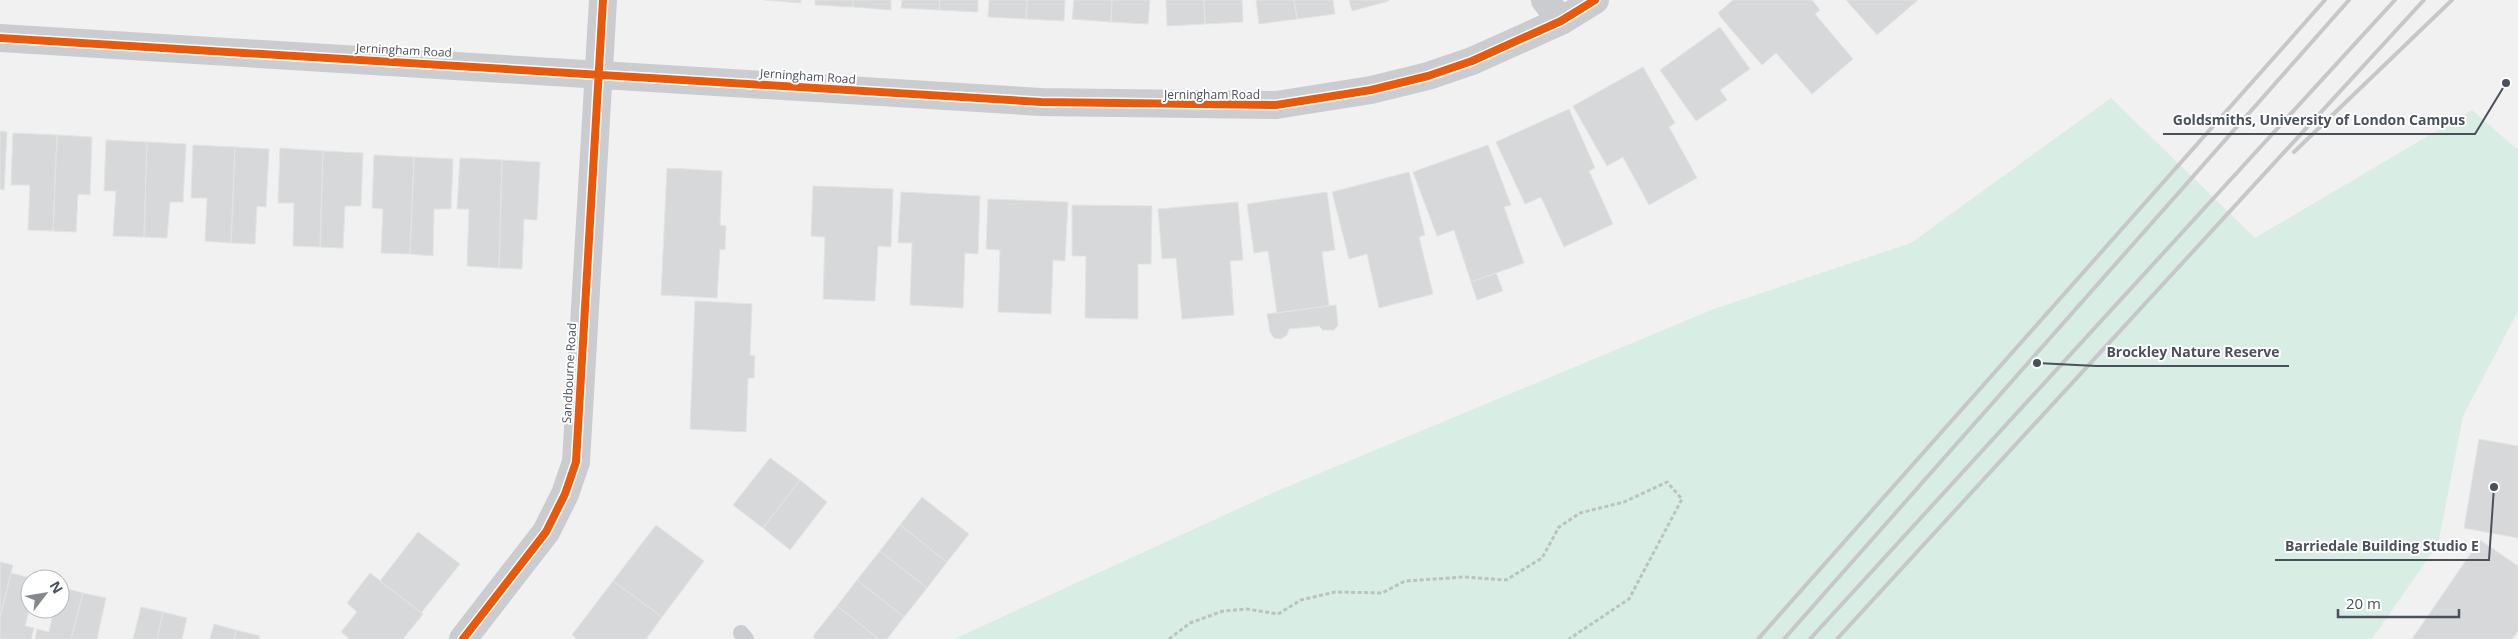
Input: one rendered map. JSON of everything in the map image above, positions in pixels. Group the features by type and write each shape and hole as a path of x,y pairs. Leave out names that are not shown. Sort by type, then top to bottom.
{"street":[{"name":"Sandbourne Road","path":"463,639 546,532 565,494 576,462 603,0"},
{"name":"Jerningham Road","path":"0,38 1041,102 1276,105 1371,90 1428,76 1472,61 1553,10 1595,0"}],"path":[{"path":"1168,639 1190,623 1223,611 1247,609 1278,614 1301,600 1335,592 1382,593 1405,581 1464,577 1506,580 1542,558 1559,527 1580,514 1624,502 1667,482 1682,499 1629,599 1568,639"}],"green space":[{"path":"2111,98 2255,238 2472,110 2518,150 2518,311 2463,416 2438,544 2372,639 954,639 1275,492 1714,309 1911,243"}],"building":[{"path":"764,0 801,0 801,3"},
{"path":"815,0 853,0 853,7 815,5"},
{"path":"853,0 891,0 891,10 853,7"},
{"path":"902,0 940,0 939,10 901,8"},
{"path":"940,0 978,0 978,12 939,10"},
{"path":"989,0 1027,0 1026,19 988,17"},
{"path":"1027,0 1065,0 1064,21 1026,19"},
{"path":"1074,0 1112,0 1111,22 1072,19"},
{"path":"1112,0 1150,0 1148,24 1111,22"},
{"path":"1166,0 1204,0 1205,24 1167,26"},
{"path":"1204,0 1242,0 1243,22 1205,24"},
{"path":"1256,0 1294,0 1297,19 1259,24"},
{"path":"1294,0 1333,0 1335,14 1297,19"},
{"path":"1349,0 1388,0 1389,1 1352,11"},
{"path":"1733,0 1812,0 1820,10 1815,14 1853,59 1812,94 1776,53 1762,65 1723,20 1718,13"},
{"path":"1846,0 1918,0 1877,35"},
{"path":"1720,27 1750,69 1720,90 1727,100 1696,121 1660,70"},
{"path":"1643,67 1675,123 1669,127 1697,178 1649,205 1623,157 1607,166 1573,106"},
{"path":"1569,109 1595,168 1589,171 1613,224 1564,247 1541,197 1525,204 1496,142"},
{"path":"0,131 7,132 4,190 0,189"},
{"path":"13,133 57,135 53,231 28,230 30,185 11,185"},
{"path":"57,135 92,137 90,195 78,194 76,232 53,231"},
{"path":"106,140 147,142 144,237 113,236 116,191 104,191"},
{"path":"147,142 186,144 183,202 170,202 167,238 144,237"},
{"path":"193,145 235,147 231,243 205,241 207,198 191,198"},
{"path":"1488,145 1511,205 1504,207 1524,263 1471,282 1454,230 1437,236 1413,172"},
{"path":"235,147 269,149 266,207 257,206 255,244 231,243"},
{"path":"280,148 323,151 320,247 293,246 294,203 278,203"},
{"path":"323,151 363,153 361,206 345,206 343,248 320,247"},
{"path":"374,155 414,157 410,254 381,253 383,209 372,208"},
{"path":"414,157 453,159 451,209 434,209 433,256 410,254"},
{"path":"460,158 502,160 499,268 467,266 469,209 457,209"},
{"path":"502,160 540,162 537,220 524,219 522,269 499,268"},
{"path":"667,168 722,171 720,225 726,226 725,250 720,249 717,298 661,295"},
{"path":"1409,172 1425,235 1419,237 1433,294 1379,308 1367,254 1349,259 1332,192"},
{"path":"813,186 893,189 891,247 878,246 875,301 823,299 825,237 811,236"},
{"path":"901,192 980,196 978,254 965,253 963,308 910,305 912,243 898,243"},
{"path":"1327,192 1335,250 1322,252 1329,306 1277,313 1268,251 1254,253 1247,204"},
{"path":"988,199 1068,202 1065,261 1053,260 1051,314 998,312 1000,250 986,249"},
{"path":"1238,202 1243,260 1230,261 1234,315 1182,319 1176,258 1162,259 1158,209"},
{"path":"1072,205 1152,206 1151,264 1138,264 1138,319 1085,318 1086,256 1072,256"},
{"path":"1496,273 1503,291 1477,300 1471,282"},
{"path":"695,301 752,304 750,355 755,356 754,378 748,378 746,432 690,429"},
{"path":"1336,305 1338,325 1334,330 1323,330 1319,326 1289,329 1287,335 1281,339 1274,338 1270,332 1267,314"},
{"path":"2479,439 2518,446 2518,538 2464,528"},
{"path":"770,458 800,480 763,528 733,505"},
{"path":"800,480 827,502 790,550 763,528"},
{"path":"922,497 969,534 947,562 900,525"},
{"path":"656,525 704,561 662,617 613,581"},
{"path":"900,525 947,562 927,588 880,551"},
{"path":"418,532 460,564 421,613 380,581"},
{"path":"2480,540 2518,566 2518,631 2512,639 2412,639"},
{"path":"880,551 927,588 904,617 857,580"},
{"path":"0,562 13,565 0,618"},
{"path":"11,573 20,575 20,619 27,619 25,626 34,628 31,639 0,639 0,618"},
{"path":"370,573 423,614 403,639 350,639 341,632 357,612 347,603"},
{"path":"857,580 904,617 887,639 879,639 837,606"},
{"path":"613,581 662,617 646,639 577,639 572,635"},
{"path":"70,590 83,593 71,639 35,639 37,629 49,632 52,619 70,619"},
{"path":"83,593 106,598 97,639 71,639"},
{"path":"837,606 879,639 816,639 813,636"},
{"path":"141,607 163,612 157,639 133,639"},
{"path":"163,612 187,618 182,639 157,639"},
{"path":"214,624 236,630 234,639 210,639"},
{"path":"236,630 260,636 259,639 234,639"}],"railway":[{"path":"1758,639 2325,0"},
{"path":"1784,639 2349,0"},
{"path":"1810,639 2395,0"},
{"path":"1837,639 2424,0"},
{"path":"2294,152 2452,0"}],"cycle path":[{"path":"463,639 546,532 565,494 576,462 603,0"},
{"path":"0,38 1041,102 1276,105 1371,90 1428,76 1472,61 1561,21 1595,0"}],"place":[{"name":"Goldsmiths, University of London Campus","path":"2506,83"},
{"name":"Brockley Nature Reserve","path":"2037,363"},
{"name":"Barriedale Building Studio E","path":"2494,487"}]}
